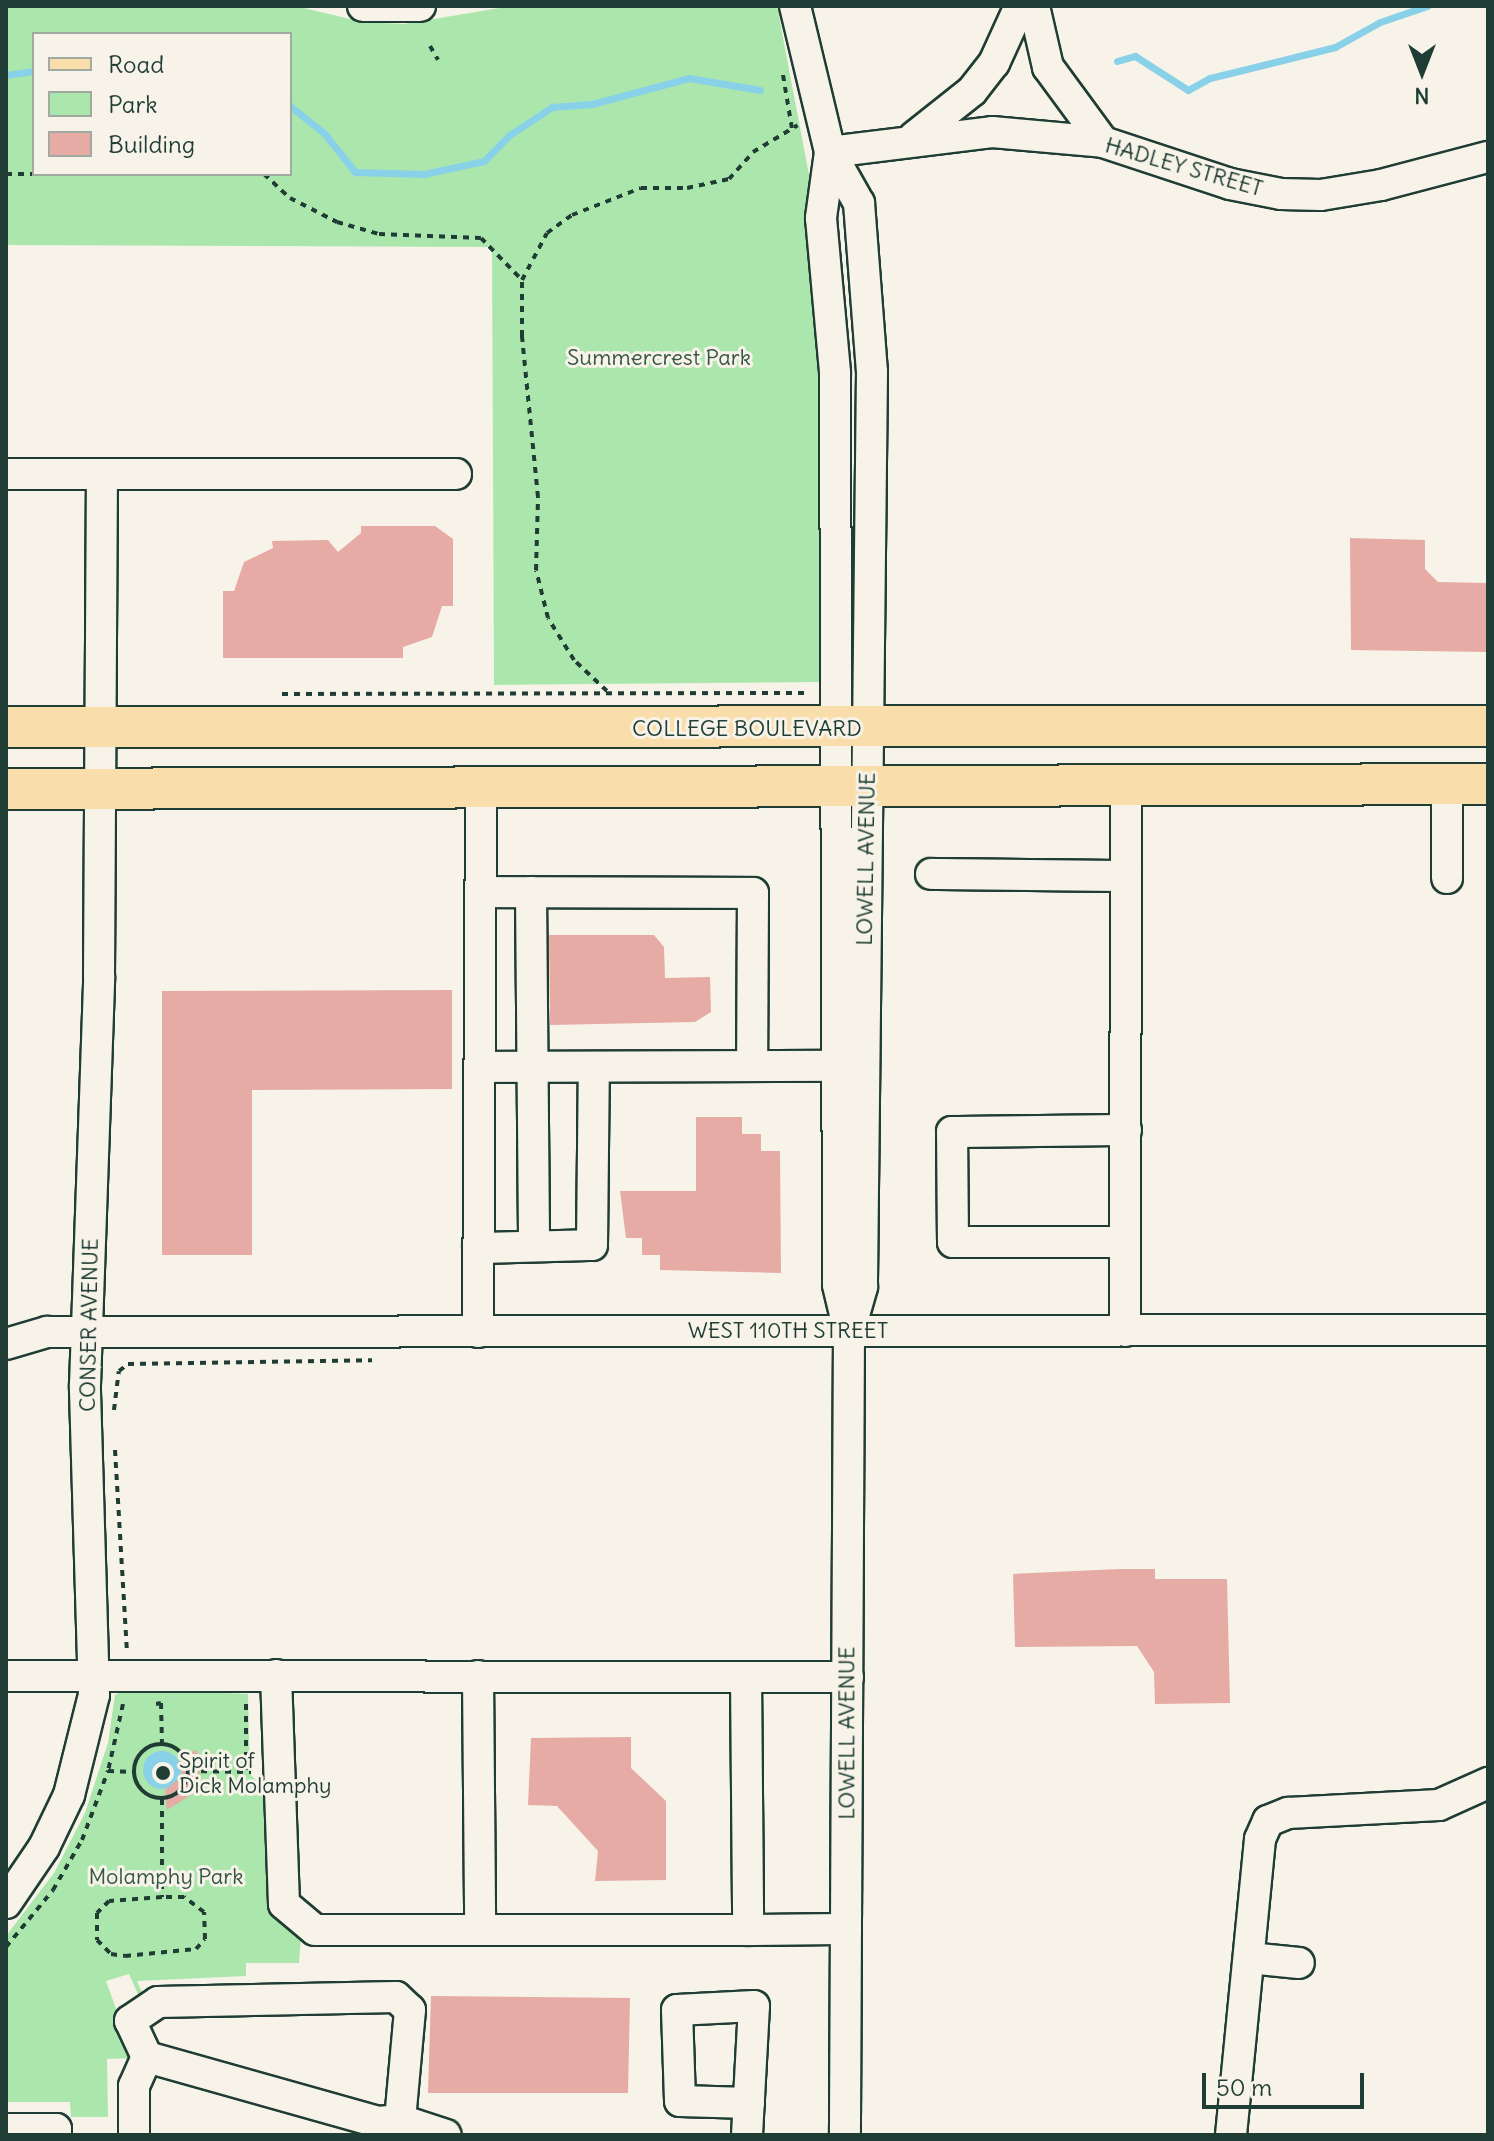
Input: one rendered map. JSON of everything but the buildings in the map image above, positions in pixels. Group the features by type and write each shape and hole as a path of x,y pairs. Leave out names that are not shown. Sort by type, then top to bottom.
{"main road":[{"name":"COLLEGE BOULEVARD","path":"6,727 851,730 1488,726"},
{"path":"6,789 1488,784"}],"street":[{"path":"363,6 420,6"},
{"name":"LOWELL AVENUE","path":"795,6 830,152 859,203 872,372 851,730 862,1287 849,1331"},
{"path":"912,139 972,91 994,63 1020,6"},
{"path":"1034,6 1048,67 1103,142"},
{"name":"HADLEY STREET","path":"830,152 912,139 992,132 1103,142 1230,184 1281,194 1321,195 1381,185 1488,157"},
{"path":"6,474 456,474"},
{"name":"CONSER AVENUE","path":"6,1903 44,1847 69,1795 84,1746 94,1675 88,1333 99,976 97,788 102,474"},
{"path":"1447,784 1447,878"},
{"path":"1125,1331 1126,785"},
{"path":"478,1332 481,787"},
{"name":"LOWELL AVENUE","path":"845,2135 849,1331 838,1285 837,1066 851,787"},
{"path":"931,874 1126,876"},
{"path":"480,892 753,893 752,1066"},
{"path":"531,892 534,1246"},
{"path":"479,1067 837,1066"},
{"path":"478,1248 592,1245 594,1067"},
{"path":"1125,1242 953,1242 952,1132 1126,1130"},
{"name":"WEST 110TH STREET","path":"6,1344 47,1332 1488,1330"},
{"path":"7,1676 94,1675 125,1690 276,1675 848,1677"},
{"path":"276,1675 284,1904 315,1930 846,1929"},
{"path":"478,1676 480,1930"},
{"path":"746,1677 748,1930"},
{"path":"1231,2135 1260,1839 1268,1821 1288,1813 1439,1805 1488,1783"},
{"path":"1249,1958 1299,1963"},
{"path":"400,2120 410,2010 396,1997 158,2002 130,2021 147,2057 378,2122 400,2120 446,2135"},
{"path":"134,2135 134,2086 147,2057"},
{"path":"747,2135 749,2103"},
{"path":"6,2129 56,2129 56,2135"}],"path":[{"path":"430,46 438,60"},
{"path":"607,691 574,660 548,618 536,570 538,497 522,336 522,280 547,233 572,215 641,188 687,188 729,179 753,152 821,112"},
{"path":"6,174 32,174"},
{"path":"266,176 290,198 337,222 379,234 481,238 522,280"},
{"path":"266,694 607,691 816,694"},
{"path":"113,1422 119,1371 128,1364 372,1360"},
{"path":"114,1436 125,1556 125,1690 108,1771 134,1772"},
{"path":"125,1690 136,1704"},
{"path":"149,1704 161,1703 162,1744"},
{"path":"189,1771 248,1772 246,1704"},
{"path":"162,1744 180,1752 189,1771 179,1793 162,1799 145,1793 134,1772 140,1754 162,1744"},
{"path":"162,1799 162,1897"},
{"path":"162,1897 184,1897 204,1912 205,1939 196,1949 125,1956 111,1954 97,1940 97,1913 109,1901 162,1897"}],"green space":[{"name":"Summercrest Park","path":"6,6 295,6 363,22 404,24 511,6 777,6 809,175 825,361 822,682 494,685 492,247 6,245"},
{"name":"Molamphy Park","path":"125,1689 248,1694 250,1774 267,1791 267,1904 301,1938 299,1963 246,1963 246,1976 137,1981 145,1999 141,2001 129,1974 106,1981 134,2058 107,2059 108,2117 71,2117 70,2102 6,2102 6,1936 54,1873 85,1813 108,1743 115,1695"}],"water":[{"path":"162,1751 176,1756 181,1770 176,1784 162,1789 148,1784 143,1770 148,1756"}],"waterway":[{"path":"1117,61 1135,56 1188,90 1210,78 1335,47 1380,22 1427,6"},
{"path":"6,75 32,71"},
{"path":"292,108 324,133 355,172 424,174 484,161 508,136 552,107 592,104 689,78 760,90"}],"place":[{"name":"Spirit of Dick Molamphy","path":"163,1773"}]}
